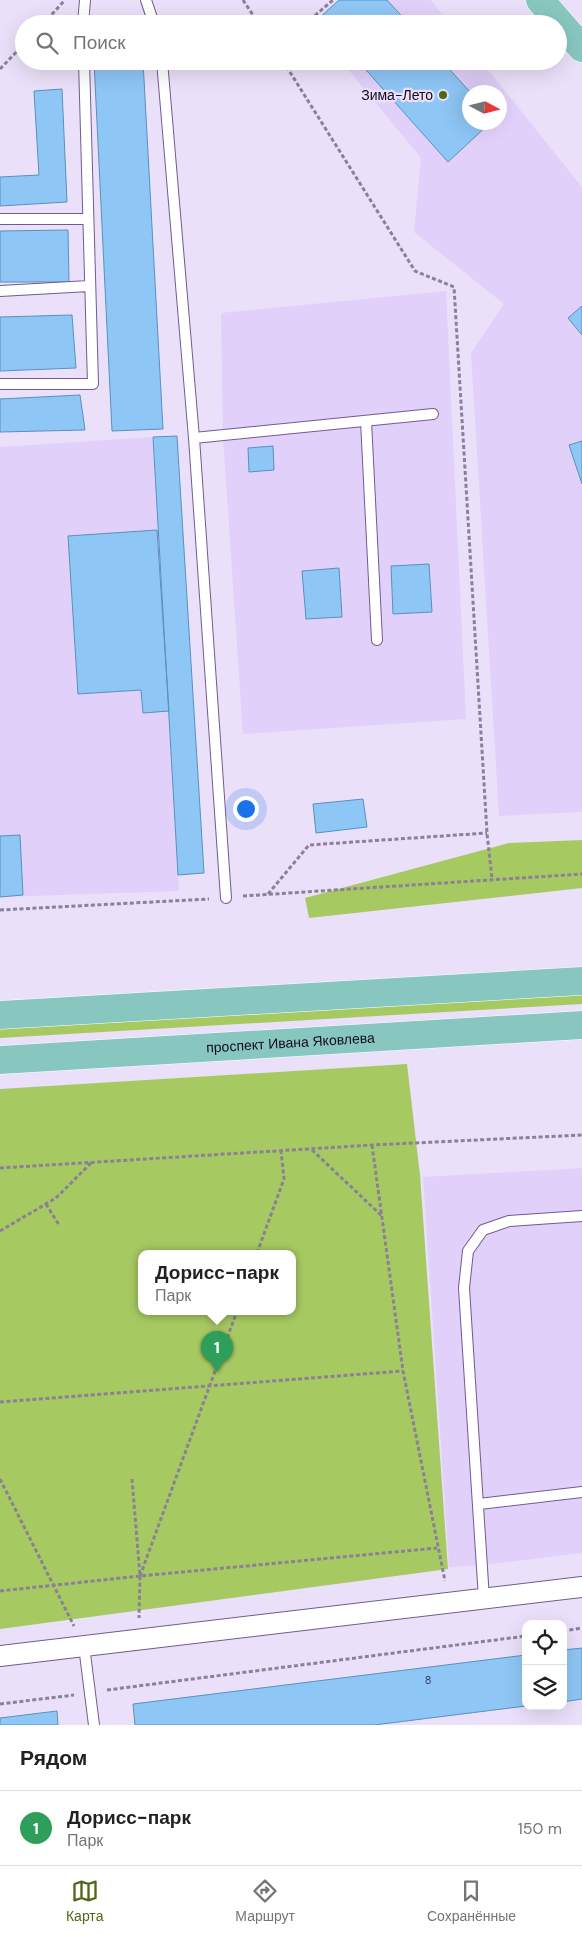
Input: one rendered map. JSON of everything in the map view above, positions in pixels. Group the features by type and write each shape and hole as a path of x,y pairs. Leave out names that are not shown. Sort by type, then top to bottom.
{"main road":[{"path":"545,3 555,15"},
{"path":"567,30 582,48"},
{"path":"0,1015 582,981"},
{"name":"проспект Ивана Яковлева","path":"0,1060 582,1025"}],"street":[{"path":"0,1656 582,1587"}],"lane":[{"path":"84,15 85,0"},
{"path":"146,0 151,15"},
{"path":"0,384 93,384 84,70"},
{"path":"163,70 194,438 226,898"},
{"path":"0,219 88,219"},
{"path":"0,291 89,286"},
{"path":"194,438 433,414"},
{"path":"366,421 377,640"},
{"path":"484,1599 464,1288 468,1251 483,1230 509,1221 582,1216"},
{"path":"479,1504 582,1492"},
{"path":"84,1646 94,1725"}],"path":[{"path":"51,15 65,0"},
{"path":"244,0 253,15"},
{"path":"316,15 333,0"},
{"path":"0,69 15,53"},
{"path":"289,70 415,271 454,287 487,832 492,879"},
{"path":"267,895 309,845 487,832"},
{"path":"0,910 226,898 582,874"},
{"path":"0,1168 372,1145 582,1135"},
{"path":"372,1145 403,1371 437,1548 450,1603"},
{"path":"312,1149 382,1216"},
{"path":"258,1250 284,1179 281,1151"},
{"path":"0,1231 56,1198 92,1163"},
{"path":"46,1204 59,1225"},
{"path":"140,1576 236,1315"},
{"path":"0,1402 403,1371"},
{"path":"0,1479 84,1646"},
{"path":"132,1479 140,1576 138,1640"},
{"path":"0,1592 140,1576 437,1548"},
{"path":"567,1630 582,1628"},
{"path":"0,1704 522,1637"}],"shaded area":[{"path":"339,0 431,0 443,15 322,15"},
{"path":"348,70 488,70 500,85 462,85 462,130 507,130 507,93 582,187 582,812 499,816 471,353 504,304 414,232 421,158"},
{"path":"446,291 466,719 243,734 223,436 221,313"},
{"path":"153,437 179,891 0,897 0,447"},
{"path":"582,1168 582,1553 483,1565 449,1567 423,1177"}],"green space":[{"path":"582,840 582,888 309,918 305,898 509,843"},
{"path":"582,995 582,1004 0,1038 0,1029"},
{"path":"407,1064 420,1175 448,1569 0,1629 0,1089"}],"building":[{"path":"339,0 387,0 401,15 322,15"},
{"path":"94,70 143,70 163,429 112,431"},
{"path":"366,70 450,70 464,85 462,85 462,130 482,130 448,162"},
{"path":"62,89 67,202 0,206 0,177 39,175 34,91"},
{"path":"68,230 69,282 0,282 0,231"},
{"path":"582,306 582,335 568,318"},
{"path":"72,315 76,368 0,371 0,317"},
{"path":"80,395 85,430 0,432 0,399"},
{"path":"177,436 204,873 178,875 153,437"},
{"path":"582,441 582,484 569,445"},
{"path":"273,446 274,470 249,472 248,448"},
{"path":"157,530 169,711 143,713 141,690 78,694 68,536"},
{"path":"429,564 432,612 393,614 391,566"},
{"path":"339,568 342,617 306,619 302,571"},
{"path":"363,799 367,827 316,833 313,804"},
{"path":"20,835 23,895 0,897 0,836"},
{"path":"582,1648 582,1699 567,1701 567,1665 567,1650"},
{"path":"522,1655 522,1706 374,1725 135,1725 133,1704"},
{"path":"57,1711 58,1725 0,1725 0,1718"}],"place":[{"name":"Зима-Лето","path":"443,95"},
{"name":"Дорисс-парк","path":"217,1372"}]}
